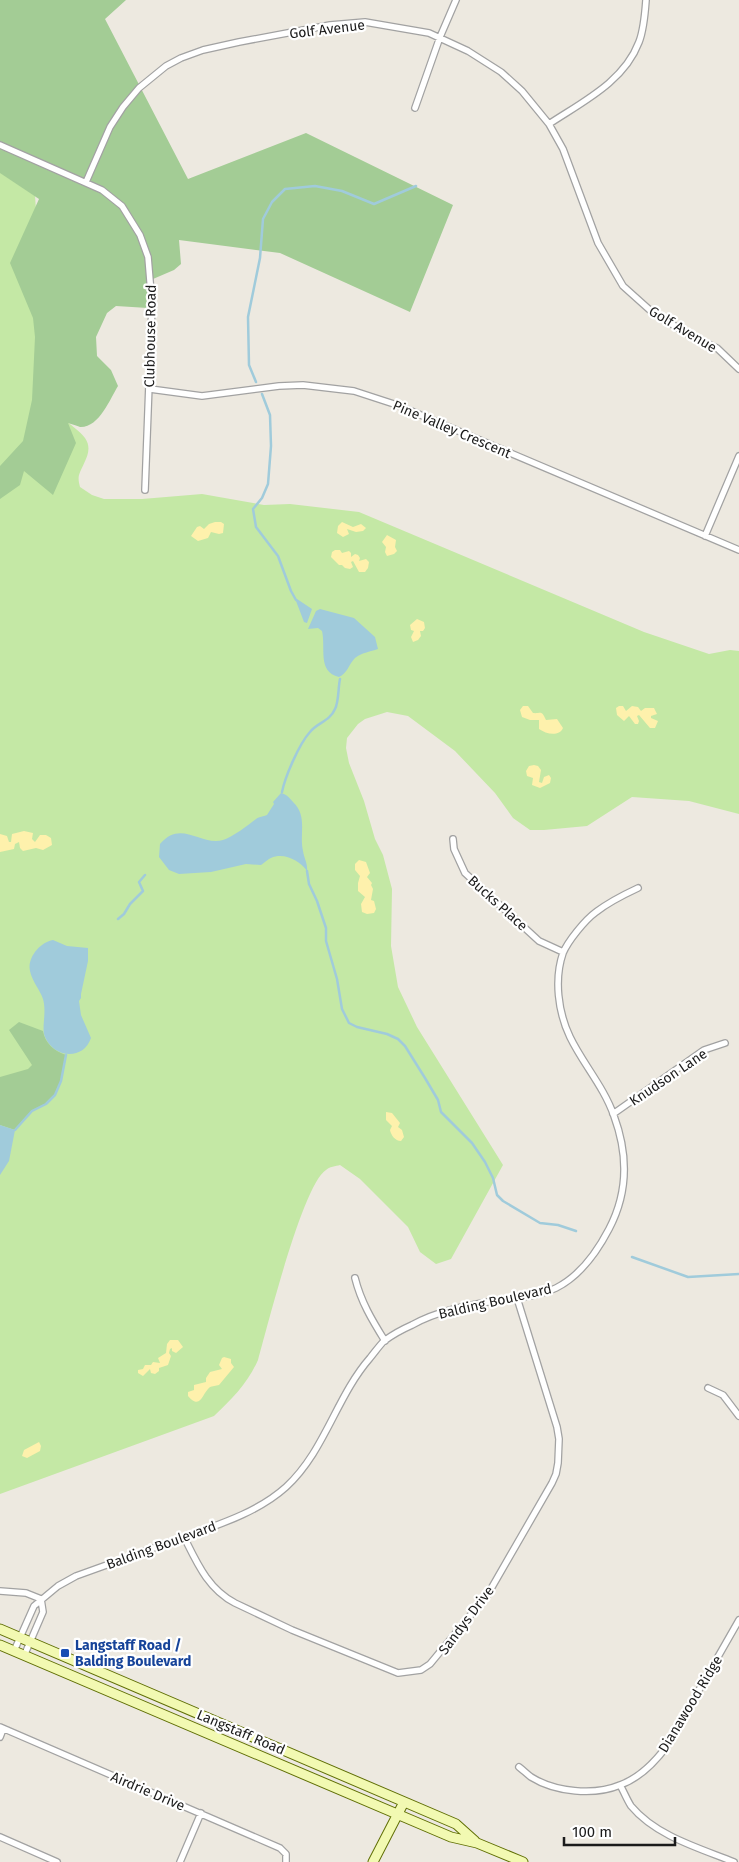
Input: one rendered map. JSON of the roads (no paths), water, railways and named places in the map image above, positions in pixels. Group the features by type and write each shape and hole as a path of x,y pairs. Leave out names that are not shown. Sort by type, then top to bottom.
{"main road":[{"name":"Langstaff Road","path":"0,1629 456,1824 477,1843"},
{"name":"Langstaff Road","path":"0,1645 451,1837 477,1843 523,1862"},
{"path":"373,1862 404,1802"}],"street":[{"path":"416,108 440,37 456,0"},
{"path":"549,124 609,84 625,67 639,42 644,24 646,0"},
{"name":"Golf Avenue","path":"86,182 110,127 123,107 139,88 166,66 181,58 203,50 239,42 330,25 365,22 430,33 468,51 501,72 522,91 549,124 563,149 598,242 623,286 652,312 688,334 717,348 739,369"},
{"name":"Clubhouse Road","path":"0,145 102,190 122,206 140,235 148,257 152,305 145,490"},
{"name":"Pine Valley Crescent","path":"150,389 202,396 279,386 302,385 354,391 398,405 739,550"},
{"path":"705,536 739,456"},
{"name":"Bucks Place","path":"453,839 454,849 465,873 539,940 563,952"},
{"name":"Balding Boulevard","path":"14,1652 31,1611 58,1586 76,1576 230,1520 256,1508 286,1486 309,1461 342,1398 360,1370 385,1341 411,1325 450,1310 517,1298 556,1288 573,1276 592,1257 609,1230 622,1197 624,1178 622,1146 613,1114 570,1038 564,1023 559,997 559,982 563,952 576,933 594,913 638,888"},
{"name":"Knudson Lane","path":"613,1114 704,1050 724,1044"},
{"path":"355,1278 366,1311 385,1341"},
{"name":"Sandys Drive","path":"184,1537 208,1581 234,1603 301,1634 398,1673 421,1670 430,1664 488,1594 556,1474 559,1439 557,1427 517,1298"},
{"path":"708,1388 723,1396 739,1416"},
{"path":"0,1591 26,1593 41,1600 43,1612 24,1656"},
{"name":"Dianawood Ridge","path":"519,1767 531,1777 568,1790 604,1790 620,1785 637,1776 656,1760 667,1746 739,1620"},
{"path":"0,1737 2,1728"},
{"name":"Airdrie Drive","path":"2,1728 280,1848 286,1854 286,1862"},
{"path":"620,1785 631,1806 652,1825 684,1842 734,1862"},
{"path":"180,1862 201,1813"},
{"path":"0,1838 57,1862"}],"water":[{"path":"297,599 312,609 307,623 304,622 296,601"},
{"path":"320,609 354,618 375,637 378,649 355,658 344,674 339,677 332,674 325,665 322,631 318,628 308,629 316,611"},
{"path":"281,793 286,795 298,807 302,819 302,845 307,871 291,858 276,856 261,865 246,864 211,872 179,874 169,870 159,857 160,844 175,834 183,833 215,841 231,836 257,818 267,815 274,804 273,802"},
{"path":"53,940 67,946 88,948 88,961 79,1001 81,1015 91,1038 82,1050 75,1053 61,1053 49,1044 45,1037 43,999 30,971 31,961 36,951 48,941"},
{"path":"0,1125 15,1130 9,1161 0,1175"}],"waterway":[{"path":"256,382 249,365 248,317 260,258 263,219 272,202 285,189 315,186 342,191 374,204 416,186"},
{"path":"262,394 270,415 271,446 268,484 262,498 253,509 256,527 278,556 296,600"},
{"path":"282,792 301,744 313,729 333,713 337,702 340,679"},
{"path":"307,871 309,884 326,928 326,941 337,979 342,1009 349,1023 357,1027 387,1034 398,1039 405,1046 438,1100 441,1112 472,1143 485,1162 493,1178 497,1195 503,1201 540,1223 558,1225 576,1231"},
{"path":"118,919 143,891 139,882 145,875"},
{"path":"15,1130 32,1111 46,1104 55,1095 61,1081 66,1055"},
{"path":"632,1257 688,1277 739,1274"}],"place":[{"name":"Langstaff Road / Balding Boulevard","path":"65,1653"}]}
